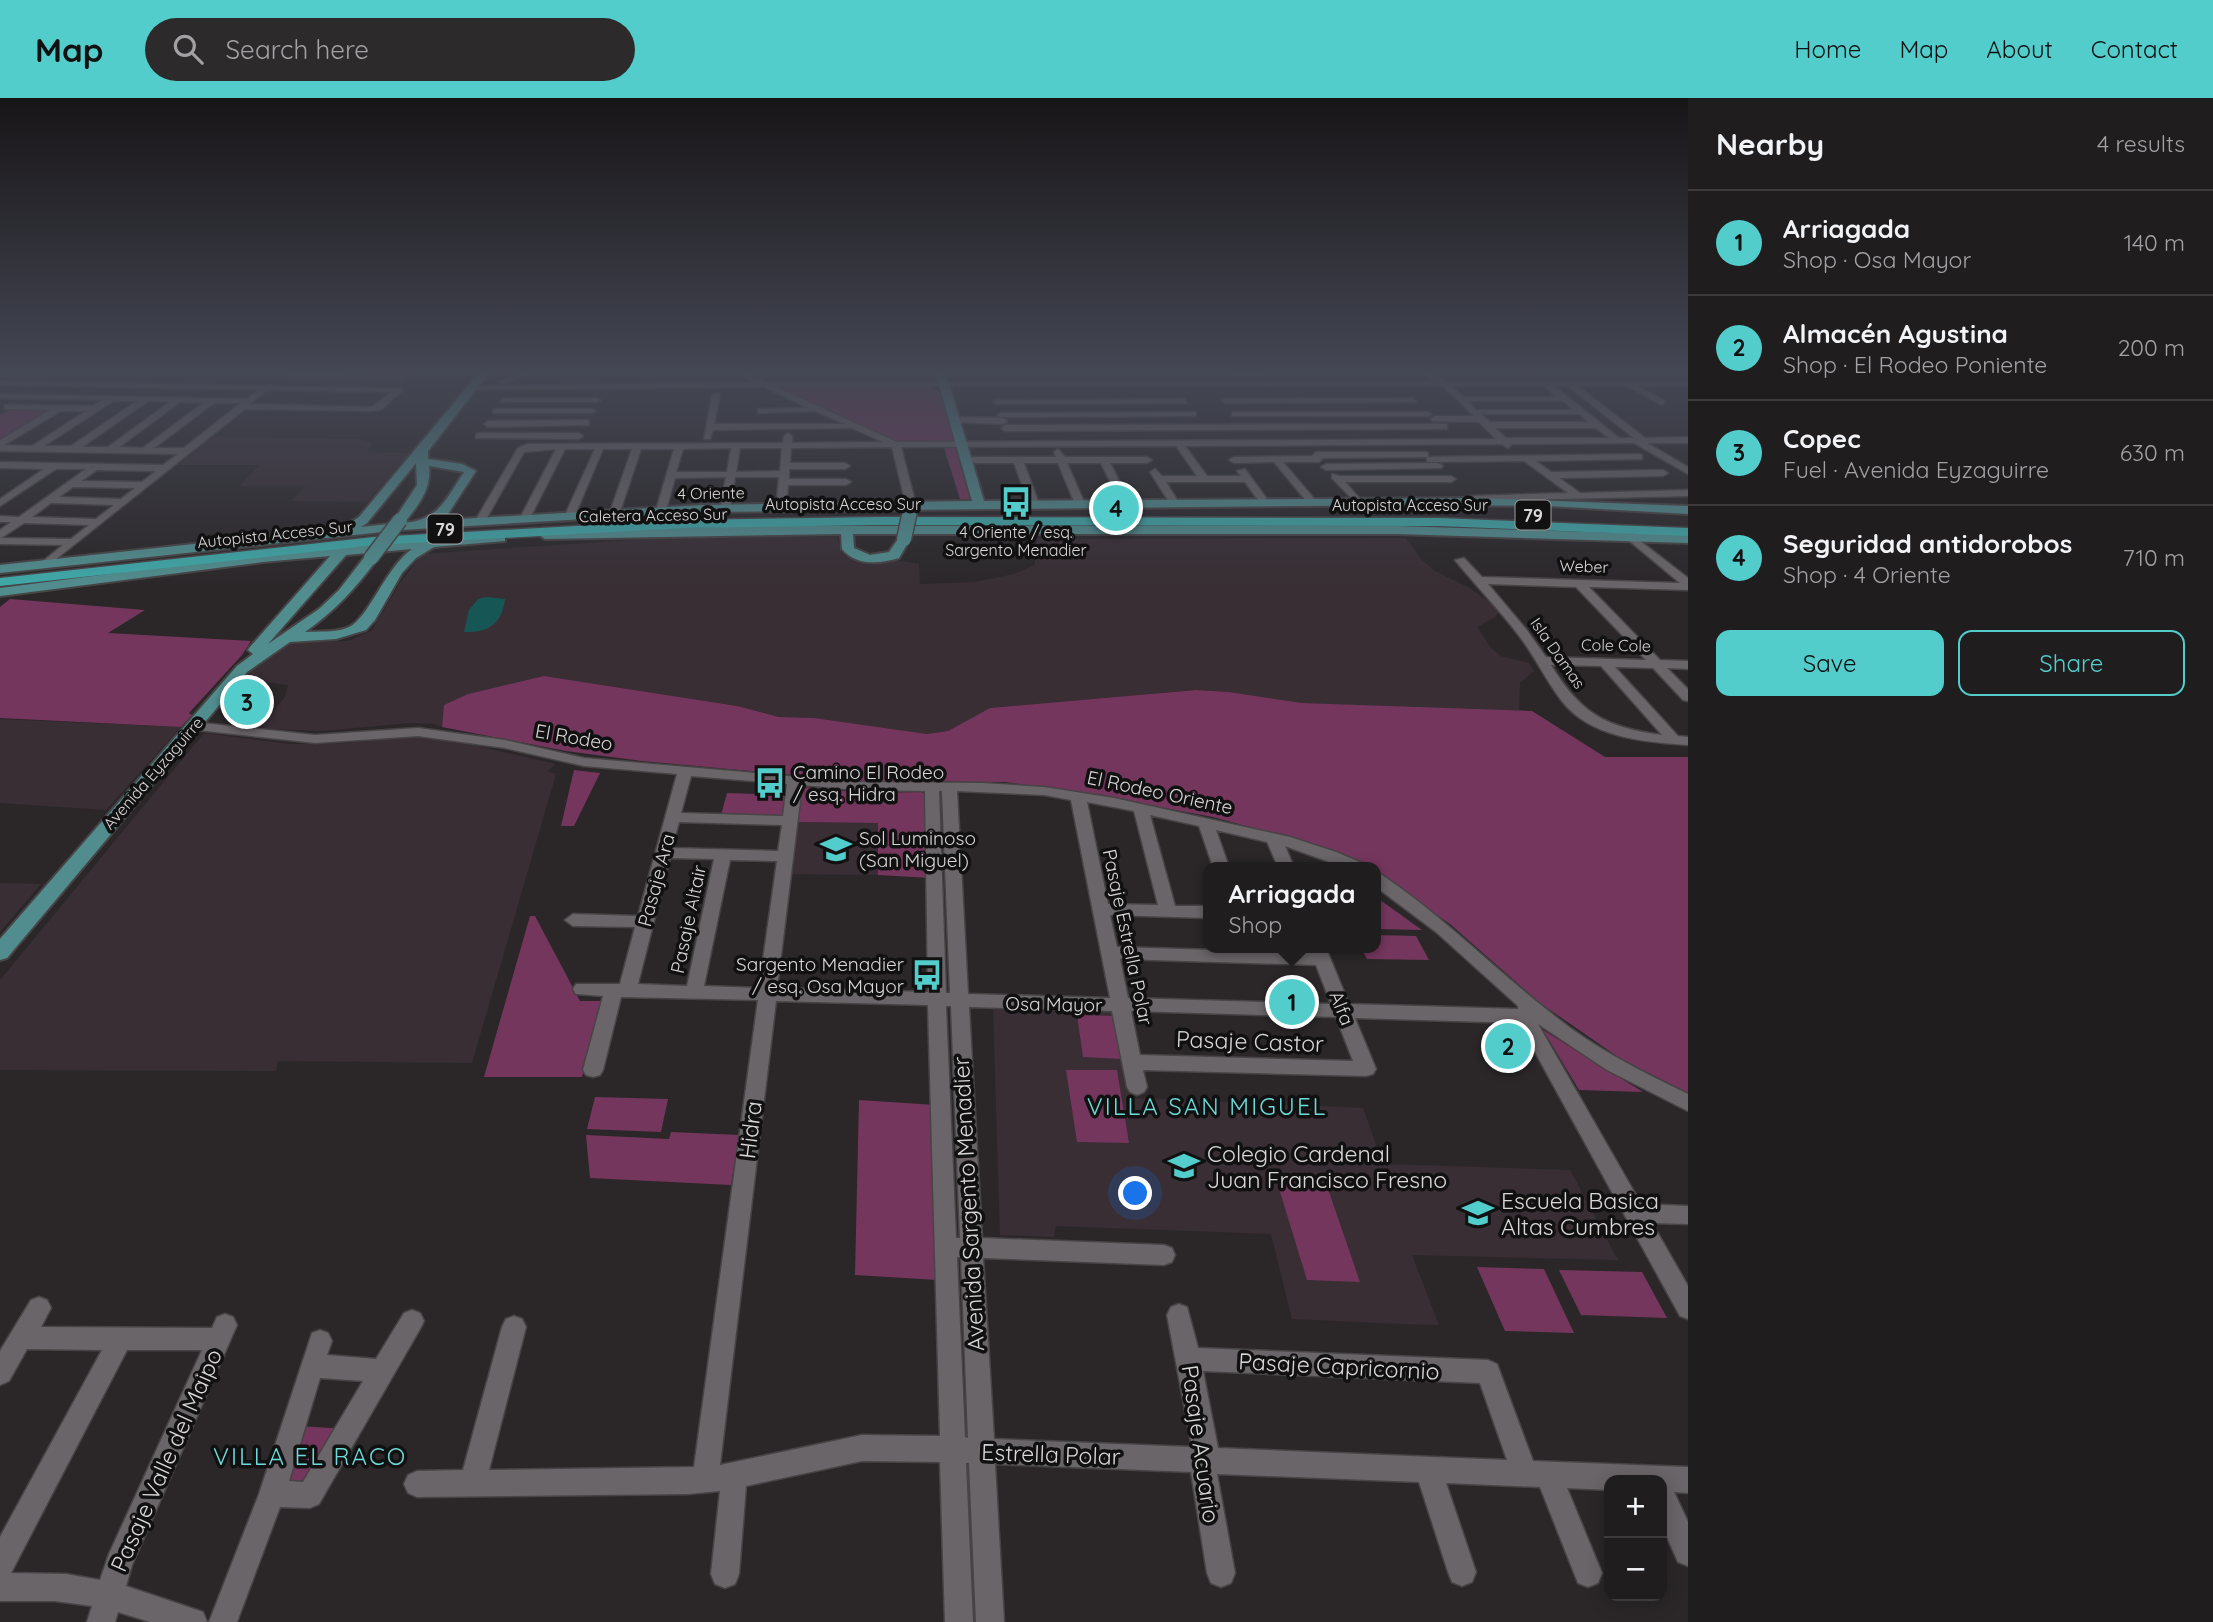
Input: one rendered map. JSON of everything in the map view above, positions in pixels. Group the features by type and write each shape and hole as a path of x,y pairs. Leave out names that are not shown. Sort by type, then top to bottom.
{"highway":[{"name":"Autopista Acceso Sur","path":"0,576 369,535 538,523 684,517 1379,513 1542,515 1688,523"},
{"name":"Autopista Acceso Sur","path":"0,582 374,541 684,524 880,521 1439,522 1688,532"}],"main road":[{"path":"962,445 979,504"},
{"path":"424,478 421,462 425,446"},
{"path":"340,532 363,520 425,446"},
{"path":"0,569 422,525 442,513 470,473 465,468 421,462"},
{"path":"398,479 410,476 424,478 434,472 455,467"},
{"name":"Avenida Eyzaguirre","path":"0,953 246,666 315,619 338,599 400,520 419,492 424,478"},
{"name":"4 Oriente","path":"422,525 661,510 979,504 1474,499 1589,504"},
{"path":"1589,504 1688,510"},
{"path":"847,530 848,549 862,558 890,556 898,551 904,539 911,506"},
{"path":"442,513 450,519 464,522"},
{"path":"363,520 378,529"},
{"name":"Caletera Acceso Sur","path":"0,592 395,545 650,532 1396,530 1688,539"},
{"path":"281,640 350,631 364,625 408,558 436,542"},
{"path":"395,545 405,550 408,558"},
{"path":"246,666 259,646 343,550"},
{"path":"313,553 327,557 330,563"},
{"path":"288,613 297,619 315,619 319,628 330,634"}],"street":[{"path":"35,448 40,445"},
{"path":"73,449 79,445"},
{"path":"110,450 117,445"},
{"path":"145,450 152,445"},
{"path":"46,564 193,445"},
{"path":"480,521 524,448 904,445"},
{"path":"1054,445 1080,504"},
{"path":"1138,445 1174,503"},
{"path":"1180,445 1204,479"},
{"path":"1223,445 1264,502"},
{"path":"1307,445 1357,501"},
{"path":"1414,445 1474,499 1576,495 1678,483"},
{"path":"1509,445 1589,504"},
{"path":"1622,445 1678,483"},
{"path":"1647,445 1688,471"},
{"path":"0,446 186,451"},
{"path":"615,512 638,446"},
{"path":"661,510 680,446"},
{"path":"724,509 736,446"},
{"path":"781,508 787,446"},
{"path":"896,446 911,506"},
{"path":"526,518 562,447"},
{"path":"570,515 600,447"},
{"path":"1234,460 1639,457"},
{"path":"1276,459 1311,501"},
{"path":"967,460 1147,460"},
{"path":"1018,460 1034,504"},
{"path":"1104,460 1126,504"},
{"path":"1320,460 1431,460"},
{"path":"0,465 164,468"},
{"path":"0,474 13,466"},
{"path":"0,503 54,466"},
{"path":"827,466 827,482"},
{"path":"671,475 784,474 827,466 845,466"},
{"path":"0,535 95,467"},
{"path":"784,474 827,482 846,482"},
{"path":"1548,475 1678,483"},
{"path":"1338,479 1451,478"},
{"path":"1159,480 1248,479"},
{"path":"72,484 144,485"},
{"path":"48,500 122,502"},
{"path":"0,519 98,522"},
{"path":"1630,536 1688,585"},
{"path":"0,541 73,542"},
{"name":"Isla Damas","path":"1460,560 1505,608 1567,697 1583,715 1626,732 1681,740"},
{"name":"Weber","path":"1479,580 1688,585"},
{"path":"1578,582 1688,697"},
{"name":"Cole Cole","path":"1543,661 1688,665"},
{"path":"1605,663 1681,740"},
{"name":"El Rodeo","path":"193,726 315,739 394,732 431,733 505,744 584,762 870,787 941,787"},
{"name":"Pasaje Ara","path":"593,1070 645,922 685,770"},
{"name":"Hidra","path":"705,1480 795,780"},
{"name":"El Rodeo Oriente","path":"941,787 1014,789 1077,796 1275,839 1317,850 1345,862"},
{"name":"Avenida Sargento Menadier","path":"941,787 947,1000 946,1247 959,1622"},
{"name":"Pasaje Estrella Polar","path":"1077,796 1137,1087"},
{"path":"1141,808 1168,911"},
{"path":"673,817 790,821"},
{"path":"1206,823 1219,862"},
{"path":"1275,839 1284,862"},
{"path":"663,853 786,856"},
{"name":"Pasaje Altair","path":"694,992 723,855"},
{"path":"1381,881 1414,904 1527,1010 1595,1054 1688,1103"},
{"path":"1101,909 1203,912"},
{"path":"573,920 645,922"},
{"path":"1110,953 1320,953"},
{"name":"Alfa","path":"1320,953 1366,1069"},
{"name":"Osa Mayor","path":"582,989 1343,1011 1527,1010"},
{"name":"Avenida Sargento Menadier","path":"947,1000 971,1248 990,1622"},
{"path":"1527,1010 1533,1033 1685,1297"},
{"name":"Pasaje Castor","path":"1132,1062 1366,1069"},
{"path":"1635,1213 1688,1215"},
{"path":"946,1247 1164,1255"},
{"path":"0,1373 39,1308"},
{"name":"Pasaje Acuario","path":"1180,1315 1205,1441 1204,1479 1221,1573"},
{"path":"272,1494 310,1495 412,1321"},
{"path":"473,1483 514,1327"},
{"name":"Pasaje Valle del Maipo","path":"105,1609 118,1564 222,1332 120,1339"},
{"path":"0,1566 120,1339 21,1338"},
{"path":"223,1622 272,1494 320,1340"},
{"name":"Pasaje Capricornio","path":"1189,1359 1488,1372 1537,1474"},
{"path":"312,1366 382,1371"},
{"name":"Estrella Polar","path":"417,1484 705,1480 862,1448 1428,1469 1604,1480"},
{"path":"1428,1469 1462,1572"},
{"path":"1537,1474 1588,1573"},
{"path":"725,1574 734,1476"},
{"name":"Estrella Polar","path":"1667,1483 1688,1480"},
{"path":"1667,1508 1688,1552"},
{"path":"0,1587 66,1588 105,1609 193,1622"}],"shaded area":[{"path":"203,445 371,445 367,452 410,453 367,502 291,501 305,486 239,486 260,465 178,465"},
{"path":"959,447 973,499 960,499 944,448"},
{"path":"676,537 837,537 842,554 854,560 872,563 895,560 919,564 920,584 975,582 1014,574 1035,565 1035,544 1039,539 1406,538 1420,558 1435,571 1470,588 1500,610 1495,617 1477,627 1491,648 1501,656 1529,663 1534,671 1520,683 1519,712 1302,703 1196,690 990,708 948,731 927,734 814,718 779,717 737,706 544,676 468,694 444,705 442,727 410,723 322,731 271,729 245,724 267,718 285,697 288,685 239,679 294,642 348,641 372,630 399,584 422,554"},
{"path":"10,599 145,610 108,633 251,641 242,655 189,713 192,715 181,727 0,718 0,607"},
{"path":"544,676 737,706 779,717 814,718 927,734 948,731 990,708 1196,690 1302,703 1532,711 1605,757 1688,757 1688,1093 1621,1059 1540,1003 1450,924 1381,877 1381,862 1353,862 1293,839 1213,817 1095,795 1005,782 857,781 642,761 566,751 442,727 444,705 468,694"},
{"path":"0,719 181,727 106,810 0,803"},
{"path":"204,733 290,744 350,743 391,734 438,737 556,764 547,771 556,774 472,1063 278,1061 276,1071 0,1070 0,980"},
{"path":"574,770 600,773 574,826 561,826"},
{"path":"801,787 866,793 921,792 927,795 931,878 878,875 878,823 797,822"},
{"path":"727,793 786,795 782,818 721,815"},
{"name":"Sol Luminoso (San Miguel)","path":"797,822 879,823 878,875 791,874"},
{"path":"0,883 41,884 0,932"},
{"path":"1381,901 1422,930 1381,929"},
{"path":"530,916 535,916 580,1001 602,1001 582,1077 484,1077"},
{"path":"1381,935 1416,936 1429,960 1367,959 1364,953 1381,953"},
{"name":"Colegio Cardenal Juan Francisco Fresno","path":"993,1008 1117,1011 1133,1098 1363,1108 1383,1164 1570,1170 1618,1260 1412,1255 1439,1325 1404,1324 1292,1319 1271,1234 1056,1226 1054,1237 1000,1235"},
{"path":"1077,1015 1114,1016 1122,1059 1083,1057"},
{"path":"1543,1030 1643,1092 1579,1090"},
{"path":"1066,1070 1117,1070 1129,1143 1077,1142"},
{"path":"595,1097 668,1099 661,1132 587,1129"},
{"path":"859,1100 935,1105 938,1280 855,1275"},
{"path":"671,1132 739,1135 731,1185 590,1178 586,1135 669,1139"},
{"path":"1277,1182 1326,1183 1360,1282 1307,1280"},
{"path":"1477,1267 1544,1269 1574,1333 1505,1331"},
{"path":"1559,1270 1642,1272 1667,1318 1581,1315"},
{"path":"299,1426 346,1429 311,1489 279,1486"}],"water":[{"path":"478,599 505,599 501,615 487,629 464,632 469,610"}],"place":[{"name":"4 Oriente / esq. Sargento Menadier","path":"1016,502"},
{"name":"Seguridad antidorobos","path":"1116,508"},
{"name":"Copec","path":"247,702"},
{"name":"Camino El Rodeo / esq. Hidra","path":"770,783"},
{"name":"Sol Luminoso (San Miguel)","path":"836,849"},
{"name":"Sargento Menadier / esq. Osa Mayor","path":"927,975"},
{"name":"Arriagada","path":"1292,1002"},
{"name":"Almacén Agustina","path":"1508,1046"},
{"name":"Colegio Cardenal Juan Francisco Fresno","path":"1184,1166"},
{"name":"Escuela Basica Altas Cumbres","path":"1478,1213"}],"district":[{"name":"VILLA SAN MIGUEL","path":"1207,1106"},
{"name":"VILLA EL RACO","path":"310,1456"}]}
